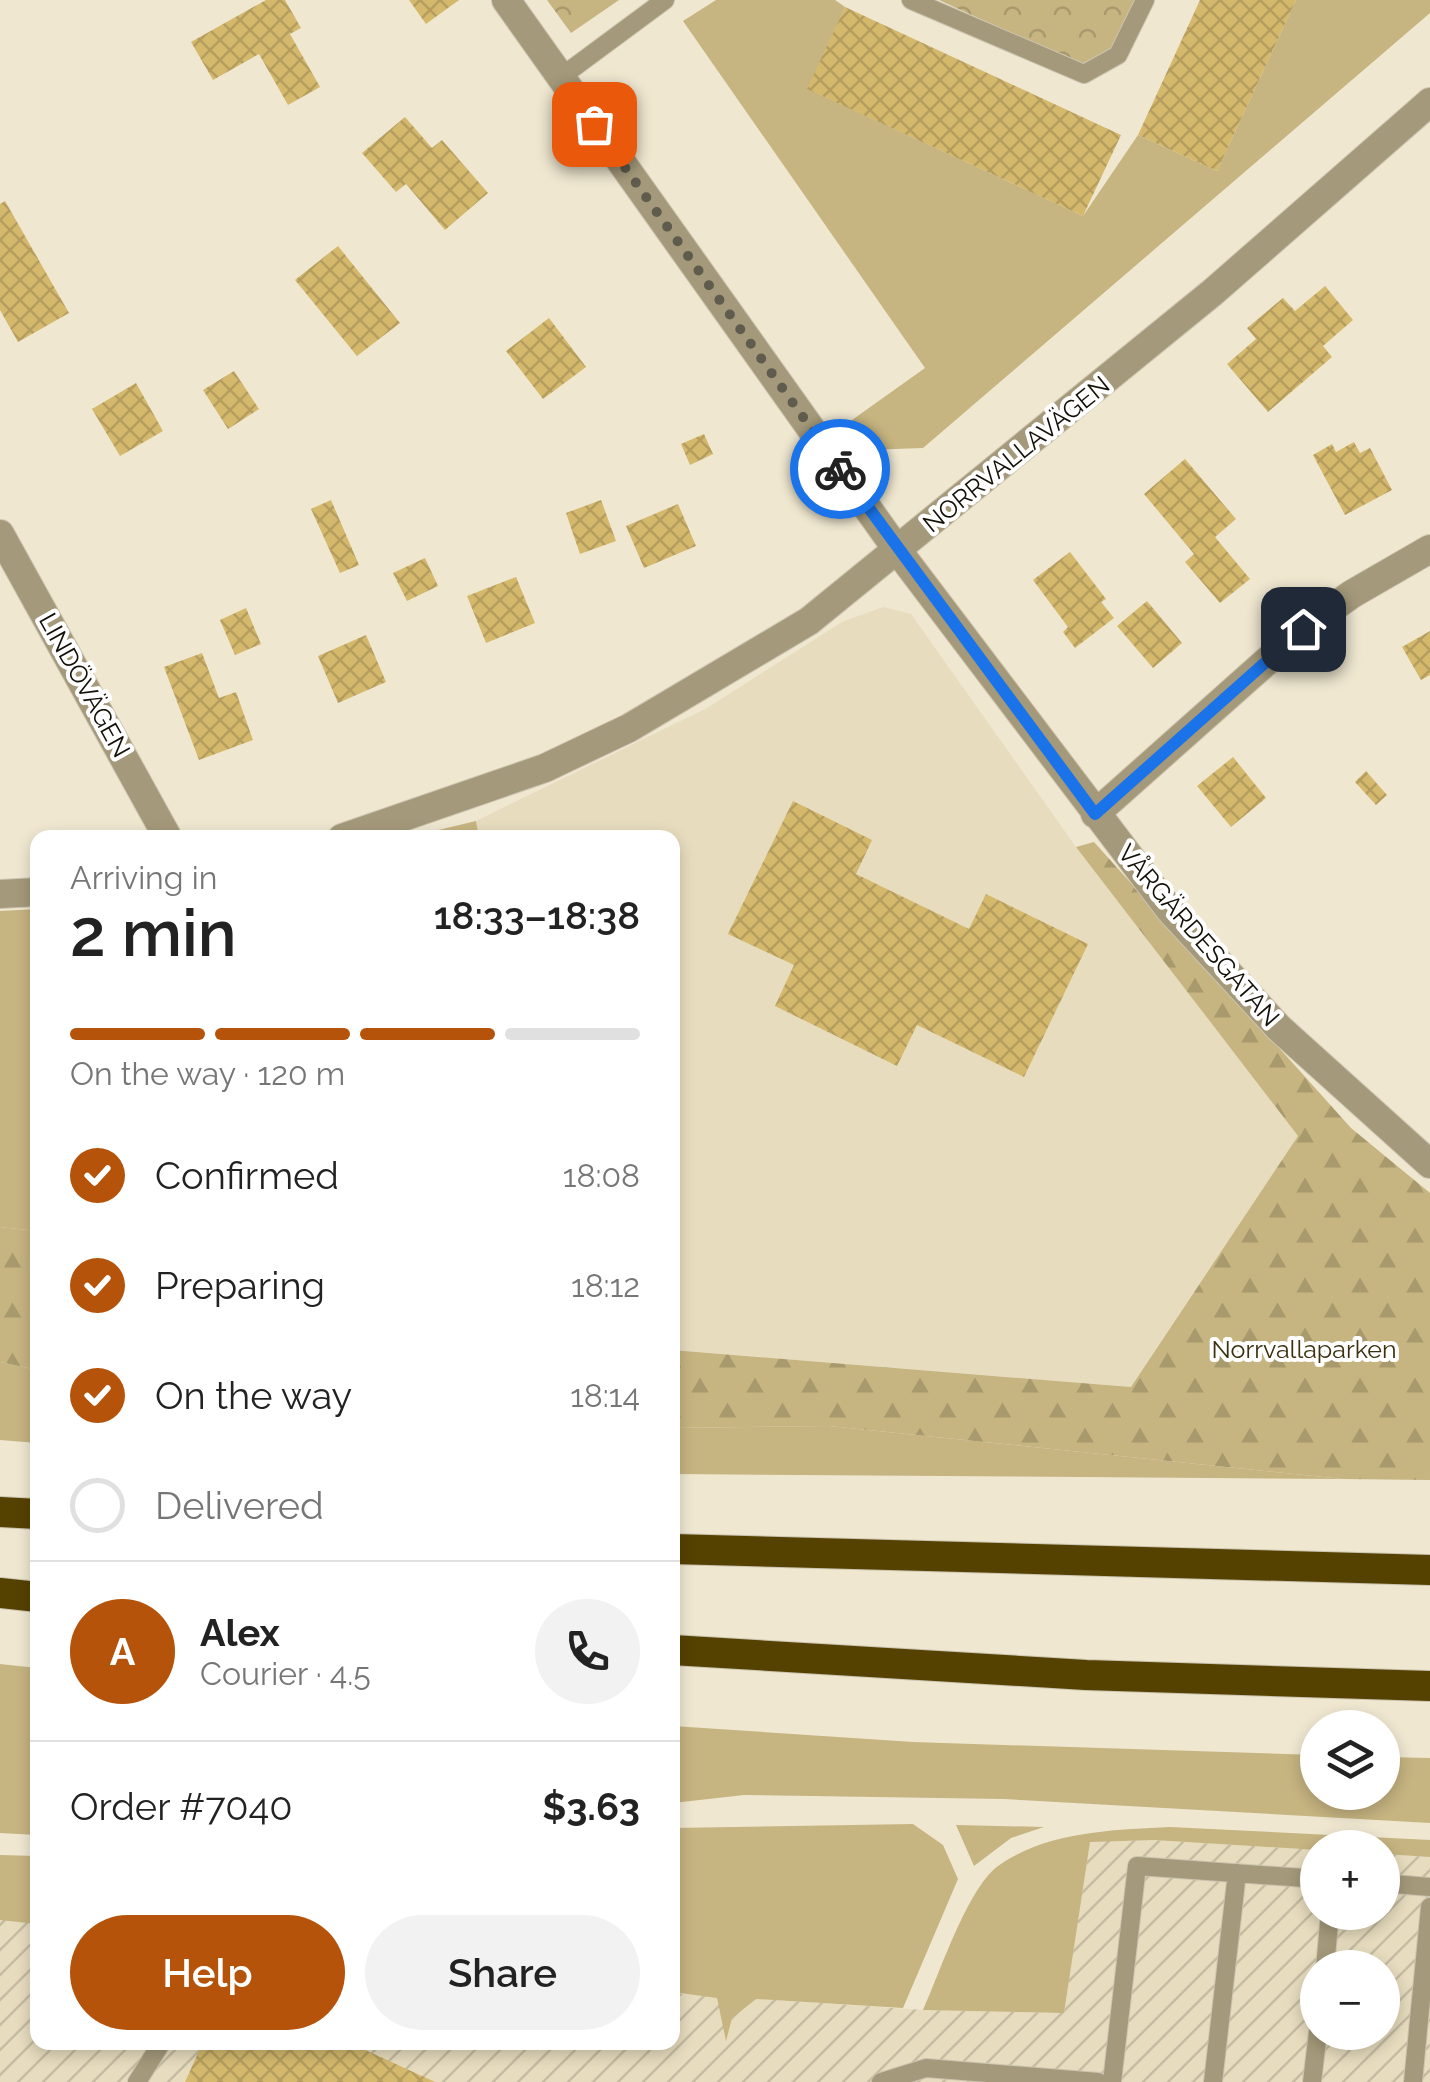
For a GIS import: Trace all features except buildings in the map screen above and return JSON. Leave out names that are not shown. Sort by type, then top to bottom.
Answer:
[{"type":"highway","points":[[0,1512],[30,1514]]},
{"type":"highway","points":[[680,1549],[1430,1570]]},
{"type":"highway","points":[[0,1593],[30,1596]]},
{"type":"highway","points":[[680,1651],[1086,1676],[1430,1686]]},
{"type":"street","name":"VÅRGÄRDESGATAN","points":[[506,0],[898,551],[1170,910],[1280,1028],[1430,1164]]},
{"type":"street","name":"NORRVALLAVÄGEN","points":[[365,830],[545,768],[629,728],[809,621],[1213,292],[1430,102]]},
{"type":"street","name":"LINDÖVÄGEN","points":[[0,534],[164,830]]},
{"type":"street","points":[[1095,814],[1303,629],[1352,594],[1430,549]]},
{"type":"street","points":[[0,894],[30,892]]},
{"type":"lane","points":[[561,77],[664,0]]},
{"type":"lane","points":[[911,0],[1084,74],[1118,56],[1145,0]]},
{"type":"lane","points":[[1112,2082],[1137,1866],[1300,1878]]},
{"type":"lane","points":[[1213,2082],[1237,1873]]},
{"type":"lane","points":[[1400,1885],[1430,1887]]},
{"type":"lane","points":[[1413,2082],[1430,1907]]},
{"type":"lane","points":[[137,2082],[157,2050]]},
{"type":"lane","points":[[1312,2082],[1316,2050]]},
{"type":"lane","points":[[881,2082],[926,2068],[1098,2082]]},
{"type":"shaded area","points":[[883,607],[911,614],[1076,847],[1298,1136],[1131,1387],[680,1351],[680,830],[478,830],[476,821],[707,708],[842,622]]},
{"type":"shaded area","points":[[1154,1840],[1300,1849],[1300,1930],[1400,1930],[1400,1855],[1430,1857],[1430,2082],[0,2082],[0,1919],[30,1922],[30,2050],[680,2050],[680,1993],[923,2010],[1064,2013],[1090,1841]]},
{"type":"green space","points":[[547,0],[619,0],[571,33]]},
{"type":"green space","points":[[716,0],[835,0],[845,7],[808,89],[1083,216],[1138,135],[1217,171],[1296,0],[1430,0],[1430,13],[923,448],[866,450],[845,425],[925,368],[683,21]]},
{"type":"green space","points":[[939,0],[1139,0],[1113,50],[1084,67]]},
{"type":"green space","points":[[476,821],[478,830],[438,830]]},
{"type":"green space","name":"Norrvallaparken","points":[[1094,842],[1351,1128],[1430,1193],[1430,1480],[1343,1479],[829,1426],[680,1428],[680,1351],[1131,1387],[1298,1136],[1076,847]]},
{"type":"green space","points":[[30,909],[30,1230],[0,1227],[0,911]]},
{"type":"green space","points":[[0,1227],[30,1230],[30,1368],[0,1362]]},
{"type":"green space","points":[[0,1362],[30,1368],[30,1442],[0,1440]]},
{"type":"green space","points":[[829,1426],[1343,1479],[680,1474],[680,1428]]},
{"type":"green space","points":[[0,1664],[30,1667],[30,1835],[0,1833]]},
{"type":"green space","points":[[680,1726],[913,1742],[1300,1754],[1300,1810],[1400,1810],[1400,1757],[1430,1758],[1430,1823],[1004,1799],[744,1795],[680,1802]]},
{"type":"green space","points":[[913,1824],[943,1845],[958,1879],[903,2008],[756,1999],[732,2018],[726,2041],[717,1998],[680,1993],[680,1828]]},
{"type":"green space","points":[[956,1825],[1044,1827],[1011,1838],[974,1866]]},
{"type":"green space","points":[[1170,1827],[1300,1834],[1300,1849],[1154,1840],[1090,1842],[1064,2013],[923,2010],[965,1912],[998,1866],[1017,1854],[1059,1839],[1103,1831]]},
{"type":"green space","points":[[1400,1838],[1430,1840],[1430,1857],[1400,1855]]},
{"type":"green space","points":[[0,1855],[30,1856],[30,1923],[0,1920]]},
{"type":"way so far","points":[[594,124],[840,469]]},
{"type":"route","points":[[840,469],[1095,814],[1303,629]]}]
